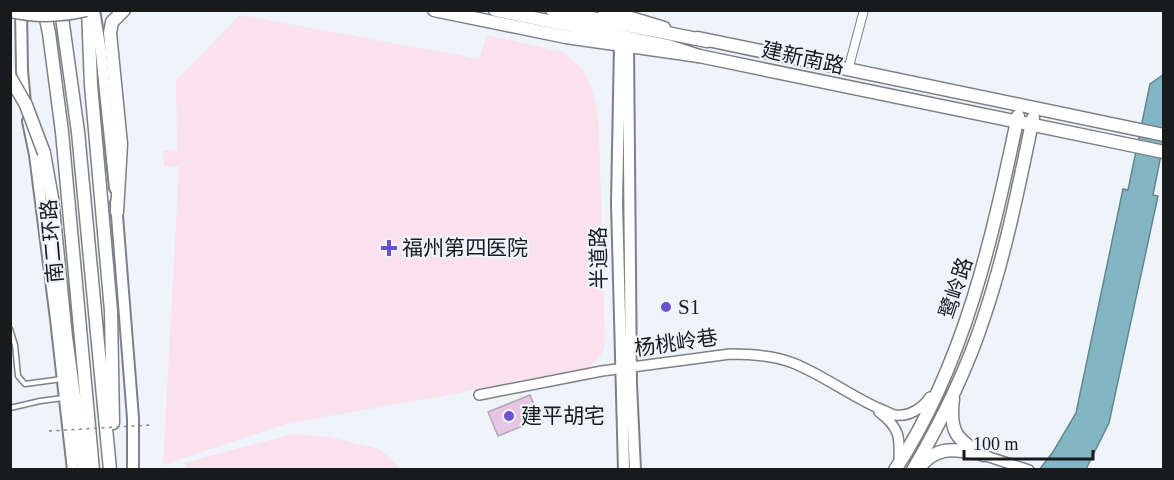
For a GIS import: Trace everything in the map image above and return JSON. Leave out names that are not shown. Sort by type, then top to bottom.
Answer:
[{"type":"main road","points":[[21,10],[22,71],[35,155],[73,470]]},
{"type":"main road","name":"南二环路","points":[[44,10],[62,132],[93,470]]},
{"type":"main road","name":"南二环路","points":[[61,10],[78,132],[112,470]]},
{"type":"main road","points":[[10,11],[62,16],[87,10],[95,133],[111,311],[112,470]]},
{"type":"main road","points":[[94,10],[101,52],[117,212],[133,418],[133,470]]},
{"type":"main road","points":[[117,212],[121,144],[110,33],[112,22],[124,10]]},
{"type":"main road","name":"建新南路","points":[[434,10],[566,37],[699,56],[1163,152]]},
{"type":"main road","points":[[495,10],[668,46],[699,56]]},
{"type":"main road","points":[[552,10],[707,41]]},
{"type":"main road","name":"建新南路","points":[[604,10],[622,13],[707,41],[1164,135]]},
{"type":"main road","name":"半道路","points":[[624,46],[618,203],[626,368],[635,470]]},
{"type":"main road","points":[[10,77],[26,105],[44,153],[52,198],[59,276],[84,470]]},
{"type":"main road","name":"鹭岭路","points":[[897,467],[936,396],[953,357],[980,282],[1020,106]]},
{"type":"main road","name":"鹭岭路","points":[[913,470],[953,393],[973,348],[993,289],[1013,212],[1035,109]]},
{"type":"main road","name":"半道路","points":[[624,470],[626,368]]},
{"type":"main road","points":[[953,393],[951,415],[955,433],[968,446],[983,455]]},
{"type":"main road","points":[[918,470],[925,460],[947,449],[983,455]]},
{"type":"street","points":[[848,70],[864,10]]},
{"type":"street","name":"杨桃岭巷","points":[[479,395],[626,368],[730,354],[763,356],[801,366],[868,403]]},
{"type":"street","points":[[868,403],[898,415],[917,410],[926,403],[953,357]]},
{"type":"street","points":[[868,403],[891,421],[897,431],[899,439],[897,467]]},
{"type":"street","points":[[983,455],[1029,470]]},
{"type":"lane","points":[[10,329],[15,345],[18,376],[25,384],[63,379]]},
{"type":"lane","points":[[10,408],[65,398]]},
{"type":"path","points":[[50,431],[150,425]]},
{"type":"shaded area","name":"福州第四医院","points":[[240,15],[480,59],[486,35],[564,52],[583,70],[589,81],[597,108],[599,129],[605,342],[603,351],[593,364],[581,371],[285,424],[163,465],[179,167],[164,166],[163,151],[177,150],[176,80]]},
{"type":"shaded area","points":[[292,434],[329,437],[379,449],[401,469],[189,470],[184,463]]},
{"type":"water","points":[[1163,75],[1163,145],[1153,195],[1158,196],[1109,423],[1086,469],[1039,470],[1053,452],[1076,413],[1123,189],[1128,190],[1150,84]]},
{"type":"building","name":"建平胡宅","points":[[530,395],[540,419],[498,436],[488,412]]},
{"type":"place","name":"福州第四医院","points":[[389,248]]},
{"type":"place","name":"S1","points":[[666,307]]},
{"type":"place","name":"建平胡宅","points":[[509,416]]}]
